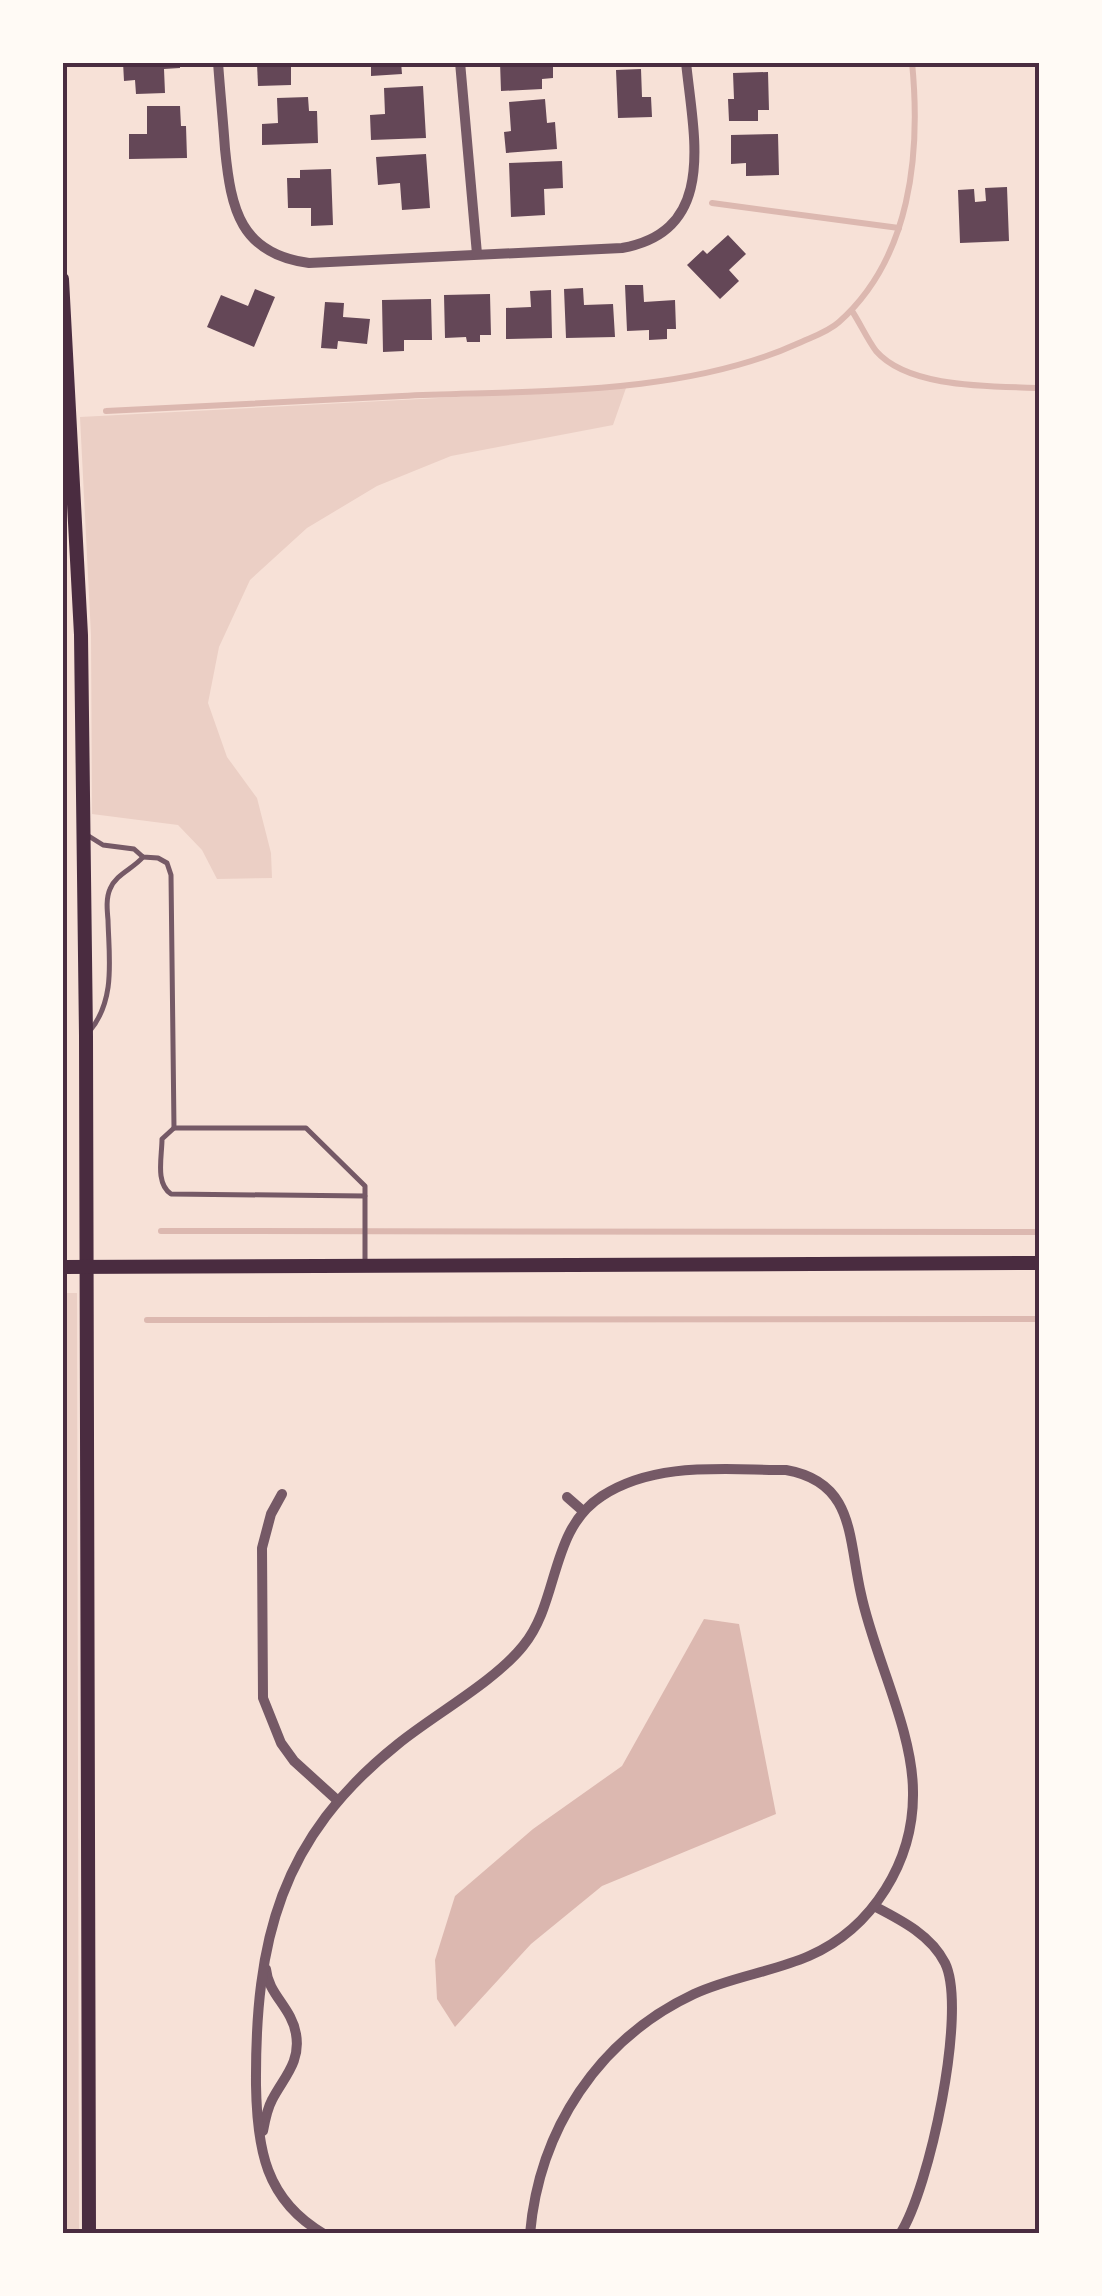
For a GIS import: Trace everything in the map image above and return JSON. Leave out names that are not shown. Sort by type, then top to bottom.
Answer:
[{"type":"main road","points":[[62,278],[81,634],[89,2234]]},
{"type":"main road","points":[[62,1267],[1040,1263]]},
{"type":"street","points":[[218,62],[230,196],[243,227],[266,250],[309,263],[622,248],[652,240],[672,225],[690,198],[692,124],[686,62]]},
{"type":"street","points":[[460,62],[477,254]]},
{"type":"street","points":[[324,2234],[304,2222],[279,2196],[270,2178],[257,2105],[256,2019],[265,1953],[289,1879],[337,1800],[399,1743],[520,1650],[541,1618],[564,1541],[583,1510],[627,1482],[679,1470],[803,1473],[831,1490],[845,1514],[867,1623],[912,1774],[913,1809],[906,1844],[893,1876],[874,1906],[852,1930],[807,1957],[693,1994],[652,2018],[615,2048],[584,2083],[550,2143],[536,2190],[530,2234]]},
{"type":"street","points":[[282,1494],[271,1514],[262,1548],[263,1698],[281,1743],[294,1761],[337,1800]]},
{"type":"street","points":[[567,1497],[583,1510]]},
{"type":"street","points":[[874,1906],[926,1938],[945,1964],[952,1989],[946,2076],[936,2124],[917,2197],[900,2234]]},
{"type":"street","points":[[262,2143],[268,2110],[293,2067],[297,2044],[291,2016],[267,1979],[265,1953]]},
{"type":"lane","points":[[83,832],[103,844],[158,858],[167,864],[171,874],[174,1128]]},
{"type":"lane","points":[[86,1036],[102,1018],[109,998],[108,895],[115,879],[143,857]]},
{"type":"lane","points":[[365,1196],[171,1194],[161,1181],[162,1140],[174,1128],[306,1128],[365,1186],[366,1266]]},
{"type":"shaded area","points":[[626,388],[613,425],[451,456],[377,486],[307,528],[250,580],[219,647],[208,703],[227,757],[257,798],[271,853],[272,878],[217,879],[202,850],[178,825],[92,814],[91,635],[80,417]]},
{"type":"shaded area","points":[[63,1293],[77,1293],[79,2234],[62,2233]]},
{"type":"shaded area","points":[[704,1619],[739,1624],[776,1814],[602,1886],[531,1944],[455,2027],[437,1999],[435,1960],[455,1896],[533,1829],[622,1766]]},
{"type":"building","points":[[123,62],[180,62],[180,68],[164,69],[165,93],[136,94],[135,80],[124,81]]},
{"type":"building","points":[[291,62],[291,85],[258,86],[257,64]]},
{"type":"building","points":[[371,62],[401,62],[402,74],[371,76]]},
{"type":"building","points":[[500,62],[553,62],[553,78],[542,79],[542,89],[501,91]]},
{"type":"building","points":[[641,69],[642,97],[651,97],[652,117],[618,118],[616,70]]},
{"type":"building","points":[[768,72],[769,110],[758,110],[758,121],[729,121],[728,99],[734,99],[733,73]]},
{"type":"building","points":[[423,86],[426,138],[371,140],[370,115],[385,114],[384,88]]},
{"type":"building","points":[[308,97],[309,111],[317,111],[318,143],[262,145],[262,124],[278,123],[277,98]]},
{"type":"building","points":[[545,99],[547,123],[555,122],[557,149],[506,153],[504,132],[511,131],[509,102]]},
{"type":"building","points":[[147,106],[180,106],[181,126],[186,126],[187,158],[129,159],[129,134],[147,134]]},
{"type":"building","points":[[778,134],[779,175],[746,176],[746,163],[731,164],[731,135]]},
{"type":"building","points":[[426,154],[430,208],[402,210],[400,183],[378,185],[376,157]]},
{"type":"building","points":[[562,161],[563,188],[544,189],[545,215],[511,217],[509,163]]},
{"type":"building","points":[[331,169],[333,225],[311,226],[311,208],[288,208],[287,178],[300,178],[300,170]]},
{"type":"building","points":[[1007,187],[1009,241],[960,243],[958,190],[974,189],[975,202],[986,201],[985,188]]},
{"type":"building","points":[[728,235],[746,254],[729,270],[739,281],[720,299],[687,265]]},
{"type":"building","points":[[625,285],[643,285],[644,302],[675,300],[676,329],[667,329],[667,339],[649,340],[649,330],[627,331]]},
{"type":"building","points":[[583,288],[584,305],[613,304],[615,337],[566,338],[564,289]]},
{"type":"building","points":[[255,289],[275,297],[254,347],[207,327],[221,295],[248,306]]},
{"type":"building","points":[[551,290],[552,338],[506,339],[506,308],[531,307],[530,291]]},
{"type":"building","points":[[490,294],[491,335],[480,335],[480,342],[467,342],[466,337],[445,338],[444,295]]},
{"type":"building","points":[[431,299],[432,340],[404,340],[404,351],[383,352],[382,300]]},
{"type":"building","points":[[325,302],[344,303],[343,317],[370,319],[367,344],[338,341],[337,349],[321,348]]},
{"type":"waterway","points":[[106,411],[604,388],[705,373],[753,361],[814,336],[839,322],[863,296],[896,236],[912,168],[912,62]]},
{"type":"waterway","points":[[712,203],[899,228]]},
{"type":"waterway","points":[[852,311],[876,351],[909,373],[953,383],[1040,388]]},
{"type":"waterway","points":[[161,1231],[1040,1232]]},
{"type":"waterway","points":[[147,1320],[1040,1319]]}]
